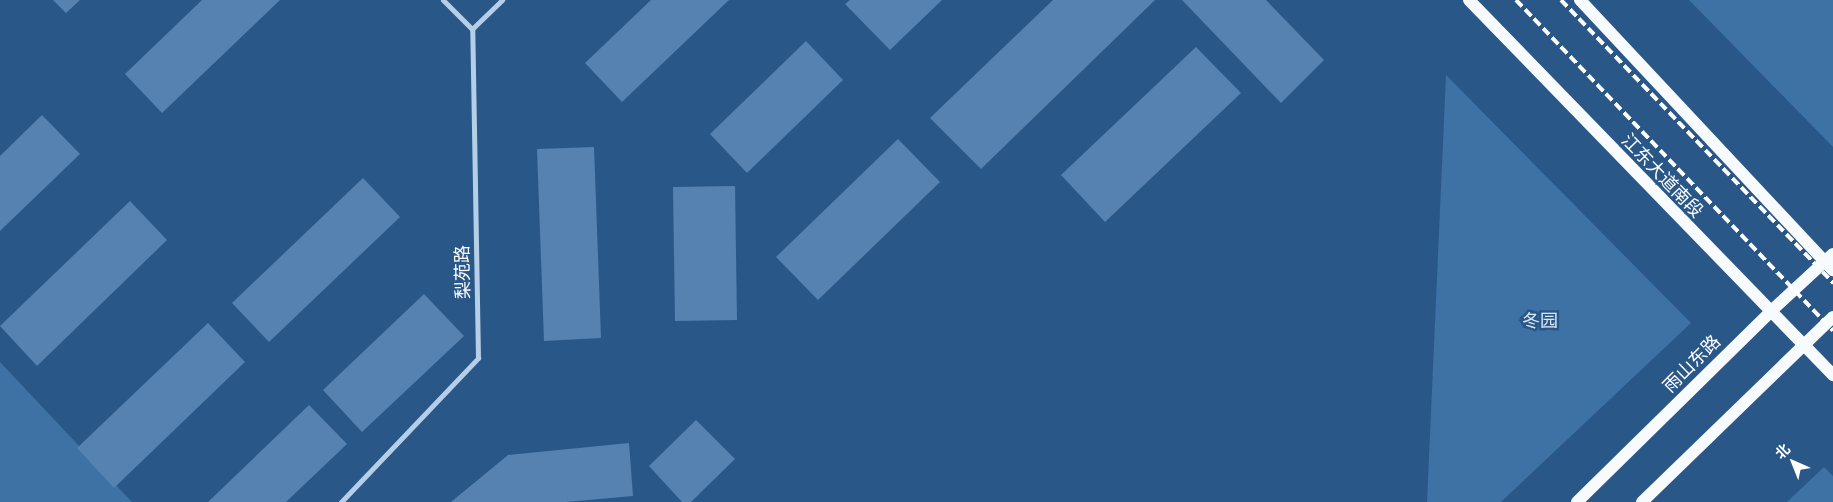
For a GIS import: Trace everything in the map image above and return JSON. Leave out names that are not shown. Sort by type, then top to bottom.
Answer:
[{"type":"main road","name":"江东大道南段","points":[[1469,0],[1769,312],[1833,375]]},
{"type":"main road","points":[[1580,0],[1830,262]]},
{"type":"main road","name":"雨山东路","points":[[1577,502],[1769,312],[1830,262]]},
{"type":"main road","points":[[1642,502],[1833,317]]},
{"type":"street","points":[[443,0],[472,29],[502,0]]},
{"type":"street","name":"梨苑路","points":[[340,502],[478,358],[472,29]]},
{"type":"green space","points":[[1689,0],[1833,0],[1833,147]]},
{"type":"green space","name":"冬园","points":[[1446,75],[1691,323],[1501,502],[1427,502]]},
{"type":"green space","points":[[0,362],[132,502],[0,502]]},
{"type":"green space","points":[[1824,467],[1833,476],[1833,502],[1787,502]]},
{"type":"building","points":[[53,0],[80,0],[66,13]]},
{"type":"building","points":[[202,0],[280,0],[162,113],[125,74]]},
{"type":"building","points":[[651,0],[729,0],[622,102],[585,63]]},
{"type":"building","points":[[850,0],[942,0],[890,50],[845,4]]},
{"type":"building","points":[[1053,0],[1155,0],[981,169],[930,118]]},
{"type":"building","points":[[1182,0],[1266,0],[1324,60],[1281,103]]},
{"type":"building","points":[[806,41],[843,80],[747,173],[710,134]]},
{"type":"building","points":[[1196,47],[1241,93],[1105,222],[1061,175]]},
{"type":"building","points":[[42,115],[80,154],[0,231],[0,156]]},
{"type":"building","points":[[898,139],[940,182],[818,300],[776,257]]},
{"type":"building","points":[[594,147],[601,338],[544,341],[537,149]]},
{"type":"building","points":[[363,178],[400,217],[269,342],[232,303]]},
{"type":"building","points":[[735,186],[737,320],[675,321],[673,187]]},
{"type":"building","points":[[130,201],[167,240],[37,366],[0,326]]},
{"type":"building","points":[[424,294],[464,336],[362,432],[323,390]]},
{"type":"building","points":[[208,323],[245,362],[114,488],[77,448]]},
{"type":"building","points":[[309,405],[347,444],[286,502],[208,502]]},
{"type":"building","points":[[696,420],[735,459],[691,502],[682,502],[649,466]]},
{"type":"building","points":[[629,443],[633,496],[566,502],[451,502],[508,455]]},
{"type":"railway","points":[[1516,0],[1833,331]]},
{"type":"railway","points":[[1561,0],[1833,283]]}]
